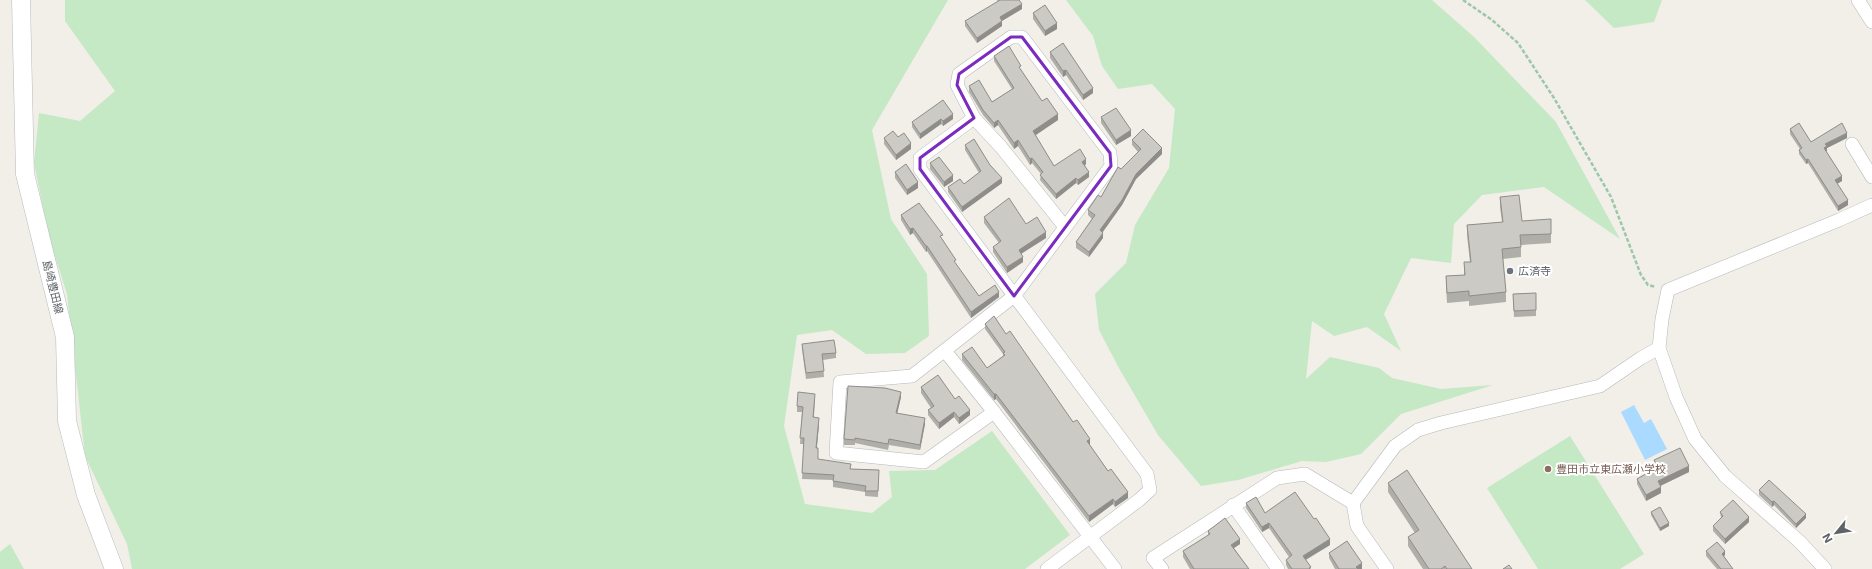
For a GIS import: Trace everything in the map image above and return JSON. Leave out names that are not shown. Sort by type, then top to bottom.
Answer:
[{"type":"main road","name":"島崎豊田線","points":[[21,0],[25,174],[65,337],[67,421],[86,495],[114,569]]},
{"type":"street","points":[[1858,0],[1872,22]]},
{"type":"street","points":[[994,412],[924,462],[836,453],[840,382],[912,376],[945,351],[1014,296],[1111,166],[1110,153],[1022,37],[1011,37],[960,74],[957,85],[974,118],[1001,147],[1065,227]]},
{"type":"street","points":[[974,118],[920,158],[920,170],[1147,474],[1150,490],[1139,500],[1046,569]]},
{"type":"street","points":[[1852,144],[1872,177]]},
{"type":"street","points":[[1824,569],[1800,542],[1725,476],[1695,439],[1676,396],[1659,348],[1662,320],[1668,290],[1872,205]]},
{"type":"street","points":[[1387,569],[1357,526],[1353,504],[1395,446],[1418,430],[1441,423],[1600,386],[1641,358],[1659,348]]},
{"type":"street","points":[[945,351],[1115,569]]},
{"type":"street","points":[[1162,569],[1153,558],[1277,478],[1305,474],[1353,504]]},
{"type":"street","points":[[1233,505],[1278,569]]},
{"type":"path","points":[[1463,0],[1492,20],[1518,43],[1554,98],[1611,197],[1644,280],[1648,285],[1668,290]]},
{"type":"highlighted area","points":[[1011,37],[1022,37],[1110,153],[1111,166],[1014,296],[920,169],[920,158],[974,118],[957,85],[959,74]]},
{"type":"green space","points":[[65,0],[948,0],[872,130],[891,219],[927,274],[929,336],[905,353],[866,354],[832,330],[797,335],[784,426],[805,504],[872,513],[892,497],[889,471],[935,470],[992,431],[1070,535],[1025,569],[132,569],[127,544],[85,456],[67,294],[49,237],[34,163],[39,113],[80,121],[115,91],[65,21]]},
{"type":"green space","points":[[1066,0],[1432,0],[1474,37],[1556,122],[1620,239],[1544,187],[1482,195],[1454,224],[1451,263],[1411,258],[1384,314],[1401,351],[1367,327],[1334,336],[1312,321],[1306,379],[1330,357],[1379,368],[1392,378],[1441,389],[1493,385],[1401,414],[1361,454],[1326,462],[1302,461],[1238,480],[1201,486],[1158,435],[1120,370],[1099,330],[1095,294],[1126,263],[1135,225],[1169,168],[1175,109],[1152,84],[1118,89],[1102,66],[1093,36]]},
{"type":"green space","points":[[1585,0],[1662,0],[1654,22],[1614,28]]},
{"type":"green space","points":[[1570,436],[1644,554],[1620,569],[1538,569],[1487,488]]},
{"type":"green space","points":[[10,544],[24,569],[0,569],[0,552]]},
{"type":"water","points":[[1634,405],[1644,423],[1651,419],[1667,449],[1645,460],[1621,412]]},
{"type":"building","points":[[1000,0],[1019,0],[1022,4],[1000,17],[1002,21],[977,38],[965,21]]},
{"type":"building","points":[[1045,5],[1057,23],[1045,31],[1033,13]]},
{"type":"building","points":[[1063,43],[1093,88],[1083,95],[1066,70],[1063,71],[1050,52]]},
{"type":"building","points":[[1009,46],[1021,66],[1019,67],[1042,101],[1047,98],[1058,114],[1033,131],[1054,166],[1080,149],[1086,159],[1082,162],[1089,172],[1078,180],[1076,178],[1056,194],[1040,175],[1043,172],[1032,158],[1030,159],[1018,140],[1014,143],[998,120],[994,123],[983,110],[969,86],[979,80],[992,102],[1014,88],[994,56]]},
{"type":"building","points":[[943,100],[953,114],[943,121],[941,119],[920,134],[912,122]]},
{"type":"building","points":[[1116,108],[1131,130],[1116,140],[1101,117]]},
{"type":"building","points":[[1799,123],[1811,142],[1842,123],[1847,133],[1825,144],[1827,146],[1824,148],[1842,176],[1835,180],[1848,200],[1838,206],[1808,159],[1806,160],[1799,150],[1802,148],[1790,129]]},
{"type":"building","points":[[1143,129],[1162,148],[1136,174],[1122,200],[1100,230],[1103,233],[1089,252],[1076,242],[1095,215],[1088,210],[1098,195],[1101,197],[1118,167],[1121,169],[1141,149],[1132,140]]},
{"type":"building","points":[[893,131],[898,137],[904,133],[911,143],[896,155],[884,138]]},
{"type":"building","points":[[974,139],[990,165],[1002,178],[962,207],[948,187],[960,179],[964,184],[981,171],[965,145]]},
{"type":"building","points":[[939,157],[953,175],[944,182],[930,163]]},
{"type":"building","points":[[906,164],[918,182],[907,190],[895,172]]},
{"type":"building","points":[[1519,195],[1522,221],[1551,219],[1551,234],[1520,235],[1521,247],[1502,249],[1506,292],[1469,296],[1469,291],[1447,293],[1446,276],[1465,275],[1464,262],[1471,262],[1467,225],[1503,222],[1500,197]]},
{"type":"building","points":[[1009,198],[1026,224],[1037,217],[1046,232],[1019,250],[1023,257],[1007,267],[993,247],[1001,241],[984,217]]},
{"type":"building","points":[[919,203],[943,235],[940,236],[956,260],[954,261],[979,296],[995,285],[999,292],[971,312],[927,246],[913,228],[910,229],[901,215]]},
{"type":"building","points":[[1536,293],[1536,310],[1514,311],[1513,294]]},
{"type":"building","points":[[994,316],[1006,334],[1010,331],[1073,422],[1077,420],[1090,439],[1087,441],[1108,471],[1111,469],[1128,492],[1115,502],[1113,499],[1089,516],[996,394],[994,394],[962,354],[972,347],[987,368],[1005,355],[1003,353],[1005,352],[985,324]]},
{"type":"building","points":[[834,340],[836,353],[822,354],[824,371],[806,373],[802,344]]},
{"type":"building","points":[[938,375],[955,399],[959,396],[970,410],[959,418],[954,412],[939,423],[928,410],[934,406],[921,387]]},
{"type":"building","points":[[848,386],[885,388],[901,392],[896,413],[925,418],[920,445],[889,439],[888,444],[855,438],[855,440],[844,439]]},
{"type":"building","points":[[798,392],[815,394],[813,417],[819,418],[816,448],[818,448],[818,459],[851,464],[850,469],[879,470],[878,491],[865,491],[866,486],[833,481],[834,475],[802,473],[804,438],[800,438],[803,407],[797,406]]},
{"type":"building","points":[[1680,448],[1689,466],[1658,481],[1661,487],[1646,495],[1637,479],[1658,467],[1654,460]]},
{"type":"building","points":[[1407,470],[1472,569],[1447,569],[1445,566],[1441,569],[1429,569],[1408,537],[1419,530],[1388,483]]},
{"type":"building","points":[[1769,480],[1806,514],[1796,524],[1774,501],[1772,502],[1759,490]]},
{"type":"building","points":[[1295,492],[1314,519],[1316,518],[1330,539],[1303,556],[1311,567],[1309,568],[1310,569],[1292,569],[1286,560],[1292,555],[1269,523],[1262,527],[1246,503],[1256,497],[1265,513]]},
{"type":"building","points":[[1733,500],[1749,517],[1725,539],[1713,526],[1723,516],[1720,512]]},
{"type":"building","points":[[1660,507],[1669,523],[1660,528],[1651,512]]},
{"type":"building","points":[[1225,518],[1240,539],[1231,545],[1249,569],[1194,569],[1183,551],[1210,534],[1208,531]]},
{"type":"building","points":[[1347,541],[1362,563],[1356,567],[1358,569],[1339,569],[1329,553]]},
{"type":"building","points":[[1717,542],[1725,551],[1722,554],[1733,569],[1721,569],[1706,551]]},
{"type":"building","points":[[1509,565],[1512,569],[1503,569]]},
{"type":"place","name":"広済寺","points":[[1510,271]]},
{"type":"place","name":"豊田市立東広瀬小学校","points":[[1548,469]]}]
